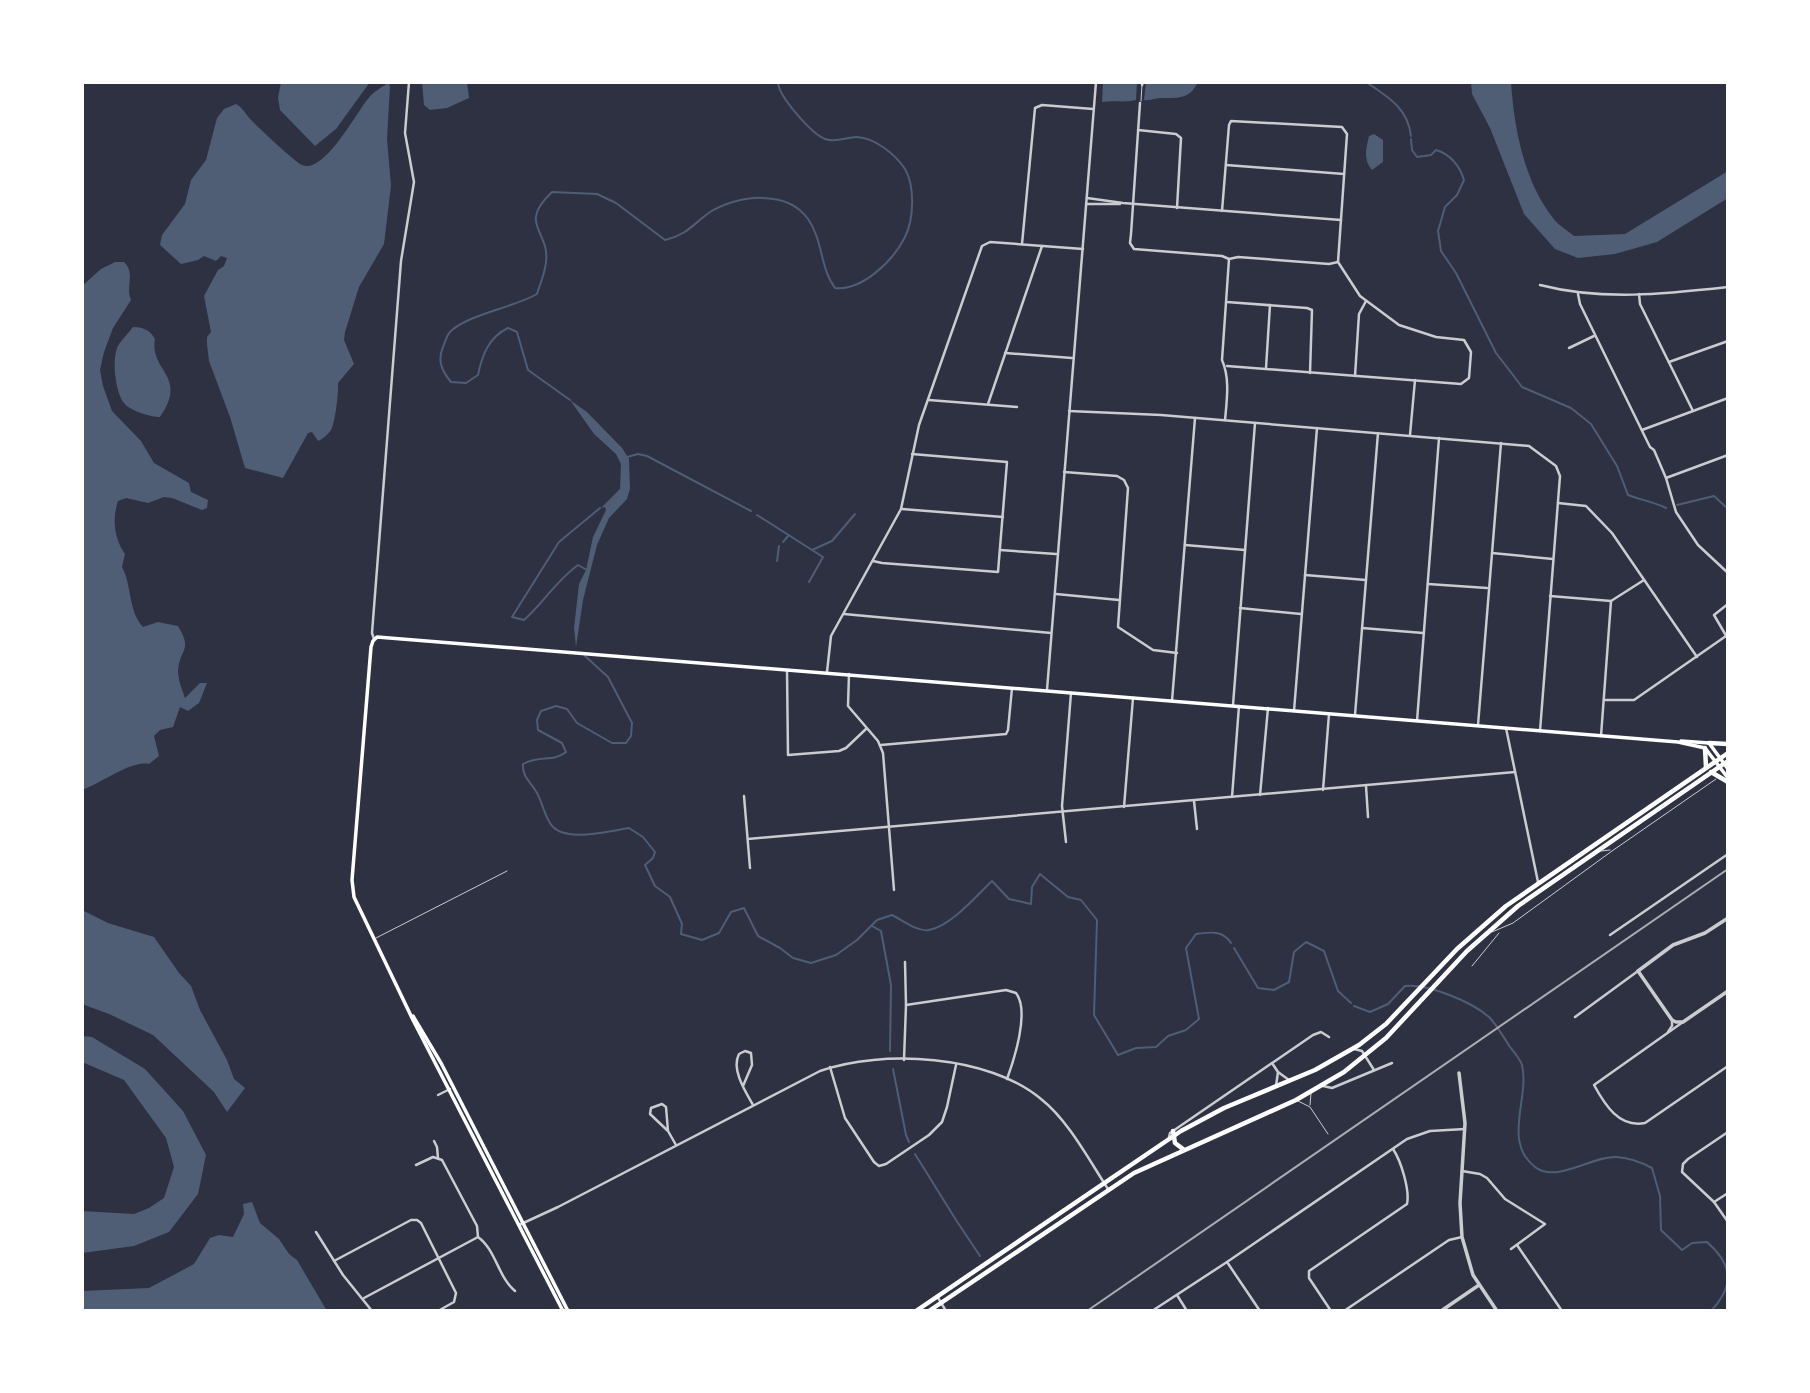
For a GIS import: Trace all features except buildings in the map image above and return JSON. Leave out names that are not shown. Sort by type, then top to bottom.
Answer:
[{"type":"highway","points":[[1709,743],[1728,744]]},
{"type":"highway","points":[[1705,748],[1708,770],[1719,778],[1728,780]]},
{"type":"highway","points":[[929,1311],[1108,1189],[1147,1166],[1311,1093],[1367,1056],[1487,933],[1542,888],[1693,784],[1728,753]]},
{"type":"highway","points":[[916,1311],[1171,1135],[1224,1108],[1315,1070],[1352,1049],[1386,1024],[1482,926],[1538,882],[1708,770],[1725,765]]},
{"type":"highway","points":[[1171,1135],[1183,1150]]},
{"type":"main road","points":[[563,1310],[356,901],[352,880],[371,647],[374,639],[382,636],[1709,743],[1719,759]]},
{"type":"main road","points":[[1678,742],[1705,748],[1725,765],[1728,780]]},
{"type":"main road","points":[[521,1224],[563,1310]]},
{"type":"street","points":[[374,639],[372,633],[401,261],[414,182],[405,133],[409,82]]},
{"type":"street","points":[[1047,690],[1096,82]]},
{"type":"street","points":[[1140,103],[1130,243],[1134,248],[1222,256],[1229,259],[1238,257],[1329,264],[1338,262]]},
{"type":"street","points":[[1022,244],[1033,111],[1037,106],[1094,109]]},
{"type":"street","points":[[1222,211],[1229,123],[1236,120],[1342,127],[1347,134],[1338,262],[1358,293],[1404,328],[1436,337],[1464,340],[1471,352],[1469,378],[1464,384],[1227,366]]},
{"type":"street","points":[[1138,130],[1177,134],[1181,138],[1177,208]]},
{"type":"street","points":[[1226,165],[1344,174]]},
{"type":"street","points":[[1087,198],[1177,208],[1340,220]]},
{"type":"street","points":[[1086,204],[1123,203]]},
{"type":"street","points":[[827,672],[831,636],[901,509],[919,425],[982,246],[990,242],[1083,249]]},
{"type":"street","points":[[988,404],[1042,246]]},
{"type":"street","points":[[1226,420],[1227,366],[1222,360],[1229,259]]},
{"type":"street","points":[[1540,285],[1578,294],[1689,292],[1728,287]]},
{"type":"street","points":[[1578,294],[1580,304],[1666,478],[1676,512],[1698,545],[1728,573]]},
{"type":"street","points":[[1639,294],[1640,304],[1693,411]]},
{"type":"street","points":[[1355,376],[1359,314],[1366,301]]},
{"type":"street","points":[[1227,302],[1312,310],[1310,373]]},
{"type":"street","points":[[1266,369],[1270,305]]},
{"type":"street","points":[[1569,348],[1595,335]]},
{"type":"street","points":[[1669,362],[1728,341]]},
{"type":"street","points":[[1006,353],[1073,358]]},
{"type":"street","points":[[1410,435],[1415,380]]},
{"type":"street","points":[[1642,430],[1728,398]]},
{"type":"street","points":[[929,400],[1017,407]]},
{"type":"street","points":[[1069,411],[1226,420],[1529,446],[1556,467],[1560,476],[1539,730]]},
{"type":"street","points":[[1172,701],[1195,418]]},
{"type":"street","points":[[1233,705],[1255,423]]},
{"type":"street","points":[[1294,711],[1317,428]]},
{"type":"street","points":[[1355,715],[1378,433]]},
{"type":"street","points":[[1417,721],[1439,438]]},
{"type":"street","points":[[1478,725],[1501,443]]},
{"type":"street","points":[[873,561],[998,572],[1007,462],[912,454]]},
{"type":"street","points":[[1666,478],[1728,455]]},
{"type":"street","points":[[1064,472],[1117,476],[1126,484],[1117,623],[1121,630],[1153,650],[1177,653]]},
{"type":"street","points":[[1558,503],[1586,506],[1612,533],[1697,657]]},
{"type":"street","points":[[901,509],[1003,517]]},
{"type":"street","points":[[1185,545],[1245,550]]},
{"type":"street","points":[[1000,550],[1058,554]]},
{"type":"street","points":[[1492,553],[1553,559]]},
{"type":"street","points":[[1304,575],[1366,580]]},
{"type":"street","points":[[1550,596],[1611,601],[1644,580]]},
{"type":"street","points":[[1428,584],[1489,589]]},
{"type":"street","points":[[1055,594],[1119,600]]},
{"type":"street","points":[[1601,736],[1611,601]]},
{"type":"street","points":[[1604,700],[1634,700],[1727,638],[1714,615],[1728,604]]},
{"type":"street","points":[[1240,608],[1301,614]]},
{"type":"street","points":[[844,614],[1051,633]]},
{"type":"street","points":[[1362,628],[1423,633]]},
{"type":"street","points":[[788,670],[788,755],[839,751],[866,729]]},
{"type":"street","points":[[849,674],[848,706],[881,745],[894,890]]},
{"type":"street","points":[[881,745],[1006,734],[1012,688]]},
{"type":"street","points":[[1066,842],[1062,812],[1071,693]]},
{"type":"street","points":[[1124,807],[1133,697]]},
{"type":"street","points":[[1231,797],[1238,706]]},
{"type":"street","points":[[1260,795],[1268,708]]},
{"type":"street","points":[[1323,790],[1329,714]]},
{"type":"street","points":[[1506,728],[1538,882],[1542,888]]},
{"type":"street","points":[[748,839],[1514,772]]},
{"type":"street","points":[[1366,786],[1368,817]]},
{"type":"street","points":[[744,796],[750,868]]},
{"type":"street","points":[[1194,800],[1196,829]]},
{"type":"street","points":[[1610,935],[1728,854]]},
{"type":"street","points":[[1575,1017],[1673,945],[1705,933],[1728,918]]},
{"type":"street","points":[[904,1060],[905,962]]},
{"type":"street","points":[[1438,969],[1446,973]]},
{"type":"street","points":[[1638,971],[1672,1020],[1676,1023],[1683,1022]]},
{"type":"street","points":[[906,1005],[1006,990],[1016,993],[1022,1007],[1016,1050],[1007,1079]]},
{"type":"street","points":[[1728,991],[1594,1085],[1616,1117],[1638,1124],[1650,1120],[1728,1066]]},
{"type":"street","points":[[1668,1032],[1672,1020]]},
{"type":"street","points":[[1171,1135],[1197,1114],[1318,1032],[1329,1037]]},
{"type":"street","points":[[1352,1049],[1361,1050],[1374,1070]]},
{"type":"street","points":[[743,1086],[753,1060],[751,1053],[745,1051],[739,1054],[736,1061],[743,1086],[753,1105]]},
{"type":"street","points":[[521,1224],[830,1067],[866,1060],[956,1064],[1007,1079],[1032,1092],[1052,1108],[1108,1189]]},
{"type":"street","points":[[1272,1063],[1278,1072],[1291,1080]]},
{"type":"street","points":[[1323,1086],[1332,1088],[1392,1063]]},
{"type":"street","points":[[830,1067],[845,1118],[879,1166],[886,1164],[938,1128],[947,1107],[956,1064]]},
{"type":"street","points":[[1276,1086],[1278,1072]]},
{"type":"street","points":[[1458,1073],[1465,1129],[1460,1211],[1462,1237],[1470,1269],[1497,1311]]},
{"type":"street","points":[[438,1095],[451,1088]]},
{"type":"street","points":[[668,1131],[666,1107],[656,1104],[651,1108],[650,1114],[668,1131],[676,1145]]},
{"type":"street","points":[[1152,1311],[1407,1139],[1423,1133],[1465,1129]]},
{"type":"street","points":[[1728,1132],[1688,1159],[1682,1172],[1714,1202],[1728,1222]]},
{"type":"street","points":[[433,1141],[437,1147],[438,1158]]},
{"type":"street","points":[[1331,1311],[1306,1273],[1407,1204],[1409,1199],[1398,1157],[1392,1149]]},
{"type":"street","points":[[416,1165],[431,1158],[438,1158],[444,1163],[477,1226],[478,1237],[485,1242],[508,1285],[515,1291]]},
{"type":"street","points":[[1462,1171],[1487,1178],[1505,1199],[1545,1224],[1511,1249]]},
{"type":"street","points":[[1714,1202],[1728,1193]]},
{"type":"street","points":[[334,1261],[414,1219],[421,1223],[457,1296],[452,1304],[439,1311]]},
{"type":"street","points":[[316,1231],[343,1275],[372,1311]]},
{"type":"street","points":[[364,1298],[478,1237]]},
{"type":"street","points":[[1344,1311],[1449,1240],[1462,1237]]},
{"type":"street","points":[[1517,1245],[1562,1311]]},
{"type":"street","points":[[1227,1262],[1260,1311]]},
{"type":"street","points":[[1441,1311],[1479,1285]]},
{"type":"street","points":[[1177,1295],[1187,1311]]},
{"type":"street","points":[[937,1296],[946,1311]]},
{"type":"lane","points":[[1140,103],[1142,84]]},
{"type":"lane","points":[[1487,933],[1513,923],[1719,778]]},
{"type":"lane","points":[[1690,796],[1693,784]]},
{"type":"lane","points":[[1597,850],[1612,851]]},
{"type":"lane","points":[[374,939],[507,871]]},
{"type":"lane","points":[[1472,966],[1498,937],[1499,930]]},
{"type":"lane","points":[[1310,1107],[1311,1093]]},
{"type":"lane","points":[[1296,1100],[1310,1107],[1328,1134]]},
{"type":"water","points":[[281,82],[370,82],[336,129],[315,146],[280,110],[278,98]]},
{"type":"water","points":[[422,82],[467,82],[469,98],[447,108],[430,110],[424,105]]},
{"type":"water","points":[[1103,82],[1137,82],[1136,100],[1102,102]]},
{"type":"water","points":[[1146,82],[1198,82],[1188,95],[1144,100]]},
{"type":"water","points":[[1471,82],[1511,82],[1518,135],[1528,171],[1553,218],[1574,236],[1625,234],[1728,171],[1728,198],[1657,242],[1615,254],[1578,258],[1555,249],[1524,214],[1490,128],[1472,94]]},
{"type":"water","points":[[388,83],[387,139],[391,186],[384,244],[359,287],[345,332],[344,340],[354,364],[338,383],[332,427],[328,434],[318,441],[312,432],[308,433],[283,478],[245,468],[209,361],[207,344],[207,337],[211,332],[204,296],[227,258],[221,256],[216,261],[204,256],[181,264],[160,245],[162,235],[185,204],[191,180],[206,160],[217,118],[224,109],[236,104],[292,158],[302,165],[310,166],[329,153],[369,97]]},
{"type":"water","points":[[1374,134],[1383,140],[1383,162],[1372,170],[1366,154],[1369,136]]},
{"type":"water","points":[[115,262],[124,262],[128,267],[131,300],[113,328],[100,370],[112,411],[141,441],[154,463],[189,483],[191,492],[208,500],[207,508],[202,510],[164,497],[148,503],[126,498],[118,501],[115,521],[118,542],[125,554],[122,567],[132,606],[143,627],[158,622],[178,626],[185,640],[178,670],[185,698],[200,683],[207,683],[199,703],[188,711],[180,707],[173,727],[160,730],[154,736],[159,756],[149,764],[125,769],[82,790],[82,286],[101,269]]},
{"type":"water","points":[[133,327],[146,330],[155,339],[157,359],[170,383],[168,403],[160,417],[131,409],[124,403],[118,391],[115,357],[121,342]]},
{"type":"water","points":[[570,400],[587,412],[622,448],[629,459],[630,489],[627,499],[609,518],[597,545],[583,600],[576,647],[574,628],[579,584],[586,570],[593,537],[606,510],[605,507],[601,508],[620,489],[621,464],[616,454],[594,434]]},
{"type":"water","points":[[82,910],[108,923],[154,937],[191,986],[234,1079],[245,1088],[227,1112],[214,1092],[153,1035],[82,1004]]},
{"type":"water","points":[[82,1036],[92,1037],[145,1069],[183,1111],[206,1155],[198,1194],[169,1232],[134,1246],[82,1253],[82,1211],[134,1214],[149,1208],[164,1198],[174,1167],[166,1138],[124,1080],[82,1062]]},
{"type":"water","points":[[252,1202],[260,1223],[279,1239],[289,1254],[297,1260],[327,1311],[82,1311],[82,1291],[149,1288],[194,1264],[210,1238],[219,1235],[233,1237],[244,1214],[243,1204]]},
{"type":"waterway","points":[[570,400],[528,370],[517,332],[508,328],[491,342],[484,354],[478,375],[466,383],[451,382],[441,361],[441,352],[447,337],[457,326],[537,294],[546,262],[544,242],[537,227],[537,212],[552,192],[597,194],[616,203],[665,240],[689,229],[710,212],[734,202],[761,198],[788,203],[799,209],[813,227],[835,288],[845,288],[866,280],[876,273],[900,246],[908,230],[912,212],[912,193],[905,169],[896,158],[871,140],[857,137],[829,140],[819,136],[789,105],[778,82]]},
{"type":"waterway","points":[[1366,82],[1396,104],[1406,118],[1411,136]]},
{"type":"waterway","points":[[1411,139],[1412,150],[1417,157],[1431,155],[1436,150],[1446,154],[1457,165],[1464,180],[1457,195],[1445,207],[1438,231],[1441,251],[1456,273],[1496,353],[1522,387],[1571,408],[1591,424],[1617,466],[1628,495],[1666,508]]},
{"type":"waterway","points":[[627,457],[638,454],[647,456],[751,511]]},
{"type":"waterway","points":[[1677,505],[1714,496],[1728,509]]},
{"type":"waterway","points":[[587,570],[578,565],[524,620],[512,617],[559,542],[600,508]]},
{"type":"waterway","points":[[812,550],[832,541],[855,514]]},
{"type":"waterway","points":[[757,515],[823,557],[809,582]]},
{"type":"waterway","points":[[783,542],[789,535]]},
{"type":"waterway","points":[[777,561],[779,546]]},
{"type":"waterway","points":[[585,656],[608,677],[632,723],[631,736],[626,743],[612,743],[577,723],[567,709],[556,706],[541,711],[537,720],[538,730],[562,743],[566,752],[556,757],[529,761],[523,764],[524,772],[550,823],[556,829],[575,835],[629,828],[643,837],[655,852],[645,865],[655,886],[670,897],[682,924],[681,934],[702,940],[719,933],[731,912],[744,908],[758,936],[793,958],[811,963],[836,955],[857,940],[877,920],[892,915],[920,929],[929,930],[946,923],[992,881],[1009,899],[1031,904],[1032,887],[1040,874],[1068,897],[1081,900],[1097,920],[1094,1015],[1118,1055],[1136,1048],[1156,1047],[1168,1036],[1186,1030],[1199,1019],[1186,948],[1196,934],[1201,933],[1220,934],[1231,943]]},
{"type":"waterway","points":[[872,926],[881,931],[891,985],[890,1051]]},
{"type":"waterway","points":[[1234,948],[1258,988],[1274,990],[1289,982],[1294,952],[1306,942],[1324,951],[1338,991],[1351,1003]]},
{"type":"waterway","points":[[1354,1006],[1370,1012],[1388,1004],[1405,986],[1414,986],[1449,995],[1472,1005],[1489,1017],[1522,1065],[1524,1078],[1518,1132],[1525,1157],[1535,1167],[1553,1172],[1617,1157],[1652,1168],[1660,1196],[1661,1230],[1682,1250],[1692,1243],[1707,1242],[1726,1267],[1727,1284],[1719,1302],[1711,1311]]},
{"type":"waterway","points":[[893,1069],[909,1142]]},
{"type":"waterway","points":[[915,1154],[980,1256]]},
{"type":"railway","points":[[1087,1311],[1728,869]]}]
